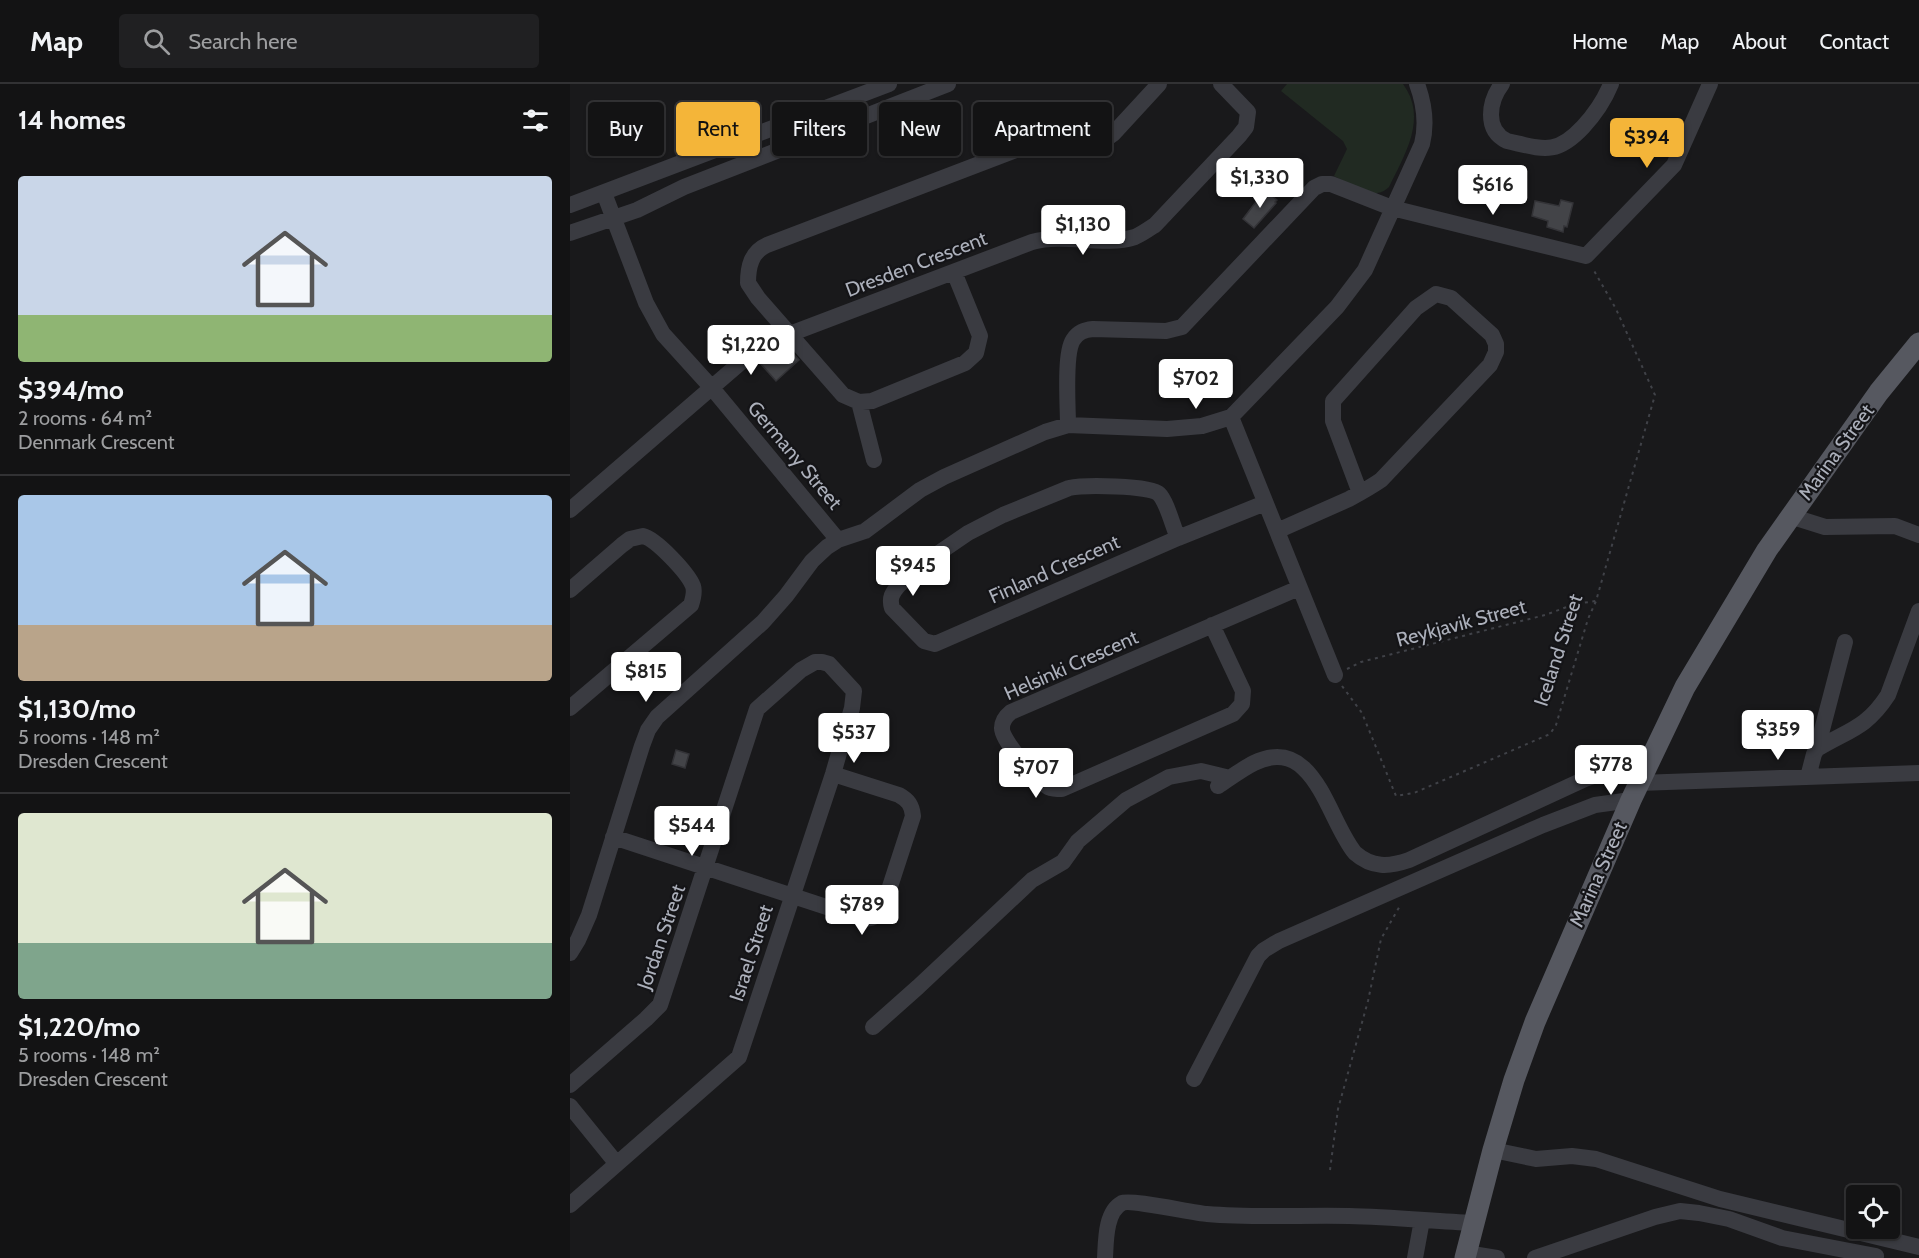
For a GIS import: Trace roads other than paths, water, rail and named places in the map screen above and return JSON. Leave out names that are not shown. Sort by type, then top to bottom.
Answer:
[{"type":"main road","name":"Marina Street","points":[[1465,1255],[1514,1080],[1535,1022],[1639,783],[1685,687],[1767,549],[1879,392],[1919,343]]},
{"type":"street","points":[[570,205],[889,84]]},
{"type":"street","points":[[570,232],[637,210],[684,187],[948,84]]},
{"type":"street","points":[[954,272],[980,336],[976,353],[965,363],[872,402],[859,402],[843,394],[748,283],[751,260],[762,248],[1016,150],[1031,147],[1088,147],[1099,144],[1113,134],[1159,84]]},
{"type":"street","name":"Dresden Crescent","points":[[570,510],[759,348],[790,334],[1043,239],[1128,239],[1138,236],[1155,225],[1246,127],[1248,112],[1221,84]]},
{"type":"street","points":[[570,953],[589,915],[645,738],[657,717],[763,622],[812,561],[827,547],[834,535],[865,531],[920,490],[944,477],[1045,432],[1068,425],[1167,429],[1202,426],[1231,417],[1337,307],[1365,270],[1418,154],[1425,133],[1423,108],[1416,84]]},
{"type":"street","points":[[1502,84],[1494,95],[1490,116],[1496,131],[1502,139],[1507,141],[1547,148],[1564,145],[1571,140],[1600,108],[1611,84]]},
{"type":"street","points":[[1068,425],[1068,351],[1077,334],[1093,329],[1166,332],[1182,327],[1308,194],[1322,184],[1340,186],[1392,208],[1586,256],[1674,165],[1710,84]]},
{"type":"street","name":"Germany Street","points":[[604,193],[646,303],[663,334],[712,388],[834,535]]},
{"type":"street","points":[[1277,531],[1360,493],[1381,480],[1494,358],[1496,344],[1492,335],[1451,298],[1436,294],[1416,308],[1333,401],[1333,421],[1360,493]]},
{"type":"street","points":[[859,402],[874,460]]},
{"type":"street","points":[[1231,417],[1335,675]]},
{"type":"street","name":"Finland Crescent","points":[[1178,538],[1161,498],[1155,492],[1134,488],[1081,486],[1070,488],[1003,515],[949,545],[892,592],[892,608],[924,641],[935,644],[1178,538],[1265,503]]},
{"type":"street","points":[[1790,516],[1825,527],[1895,526],[1919,535]]},
{"type":"street","points":[[570,590],[630,539],[643,536],[657,543],[694,587],[691,605],[570,708]]},
{"type":"street","name":"Helsinki Crescent","points":[[1212,625],[1243,691],[1242,704],[1233,714],[1062,789],[1055,789],[1043,783],[1003,737],[1003,721],[1011,712],[1212,625],[1299,588]]},
{"type":"street","points":[[1817,749],[1859,728],[1881,706],[1888,695],[1919,611]]},
{"type":"street","points":[[1808,777],[1845,642]]},
{"type":"street","name":"Israel Street","points":[[570,1205],[739,1057],[833,774],[855,694],[852,687],[834,668],[822,662]]},
{"type":"street","name":"Jordan Street","points":[[570,1085],[660,1005],[757,709],[808,665],[822,662]]},
{"type":"street","points":[[873,1027],[944,964],[1032,880],[1063,862],[1078,841],[1126,800],[1169,777],[1201,771],[1224,782],[1254,763],[1273,757],[1294,760],[1308,772],[1355,854],[1367,862],[1386,866],[1409,860],[1585,779],[1611,770],[1639,783]]},
{"type":"street","points":[[1194,1078],[1252,966],[1264,950],[1279,941],[1543,825],[1595,805],[1639,783],[1919,773]]},
{"type":"street","points":[[613,837],[869,919],[878,914],[885,902],[913,816],[910,804],[899,795],[833,774]]},
{"type":"street","points":[[570,1106],[617,1164]]},
{"type":"street","points":[[1493,1150],[1536,1159],[1572,1156],[1596,1159],[1720,1199],[1919,1247]]},
{"type":"street","points":[[1105,1258],[1108,1226],[1112,1214],[1120,1204],[1130,1201],[1207,1214],[1351,1216],[1473,1223]]},
{"type":"street","points":[[1535,1258],[1655,1217],[1680,1211],[1729,1219],[1782,1238],[1876,1256]]},
{"type":"street","points":[[1415,1258],[1422,1220]]},
{"type":"street","points":[[1465,1255],[1497,1258]]}]
